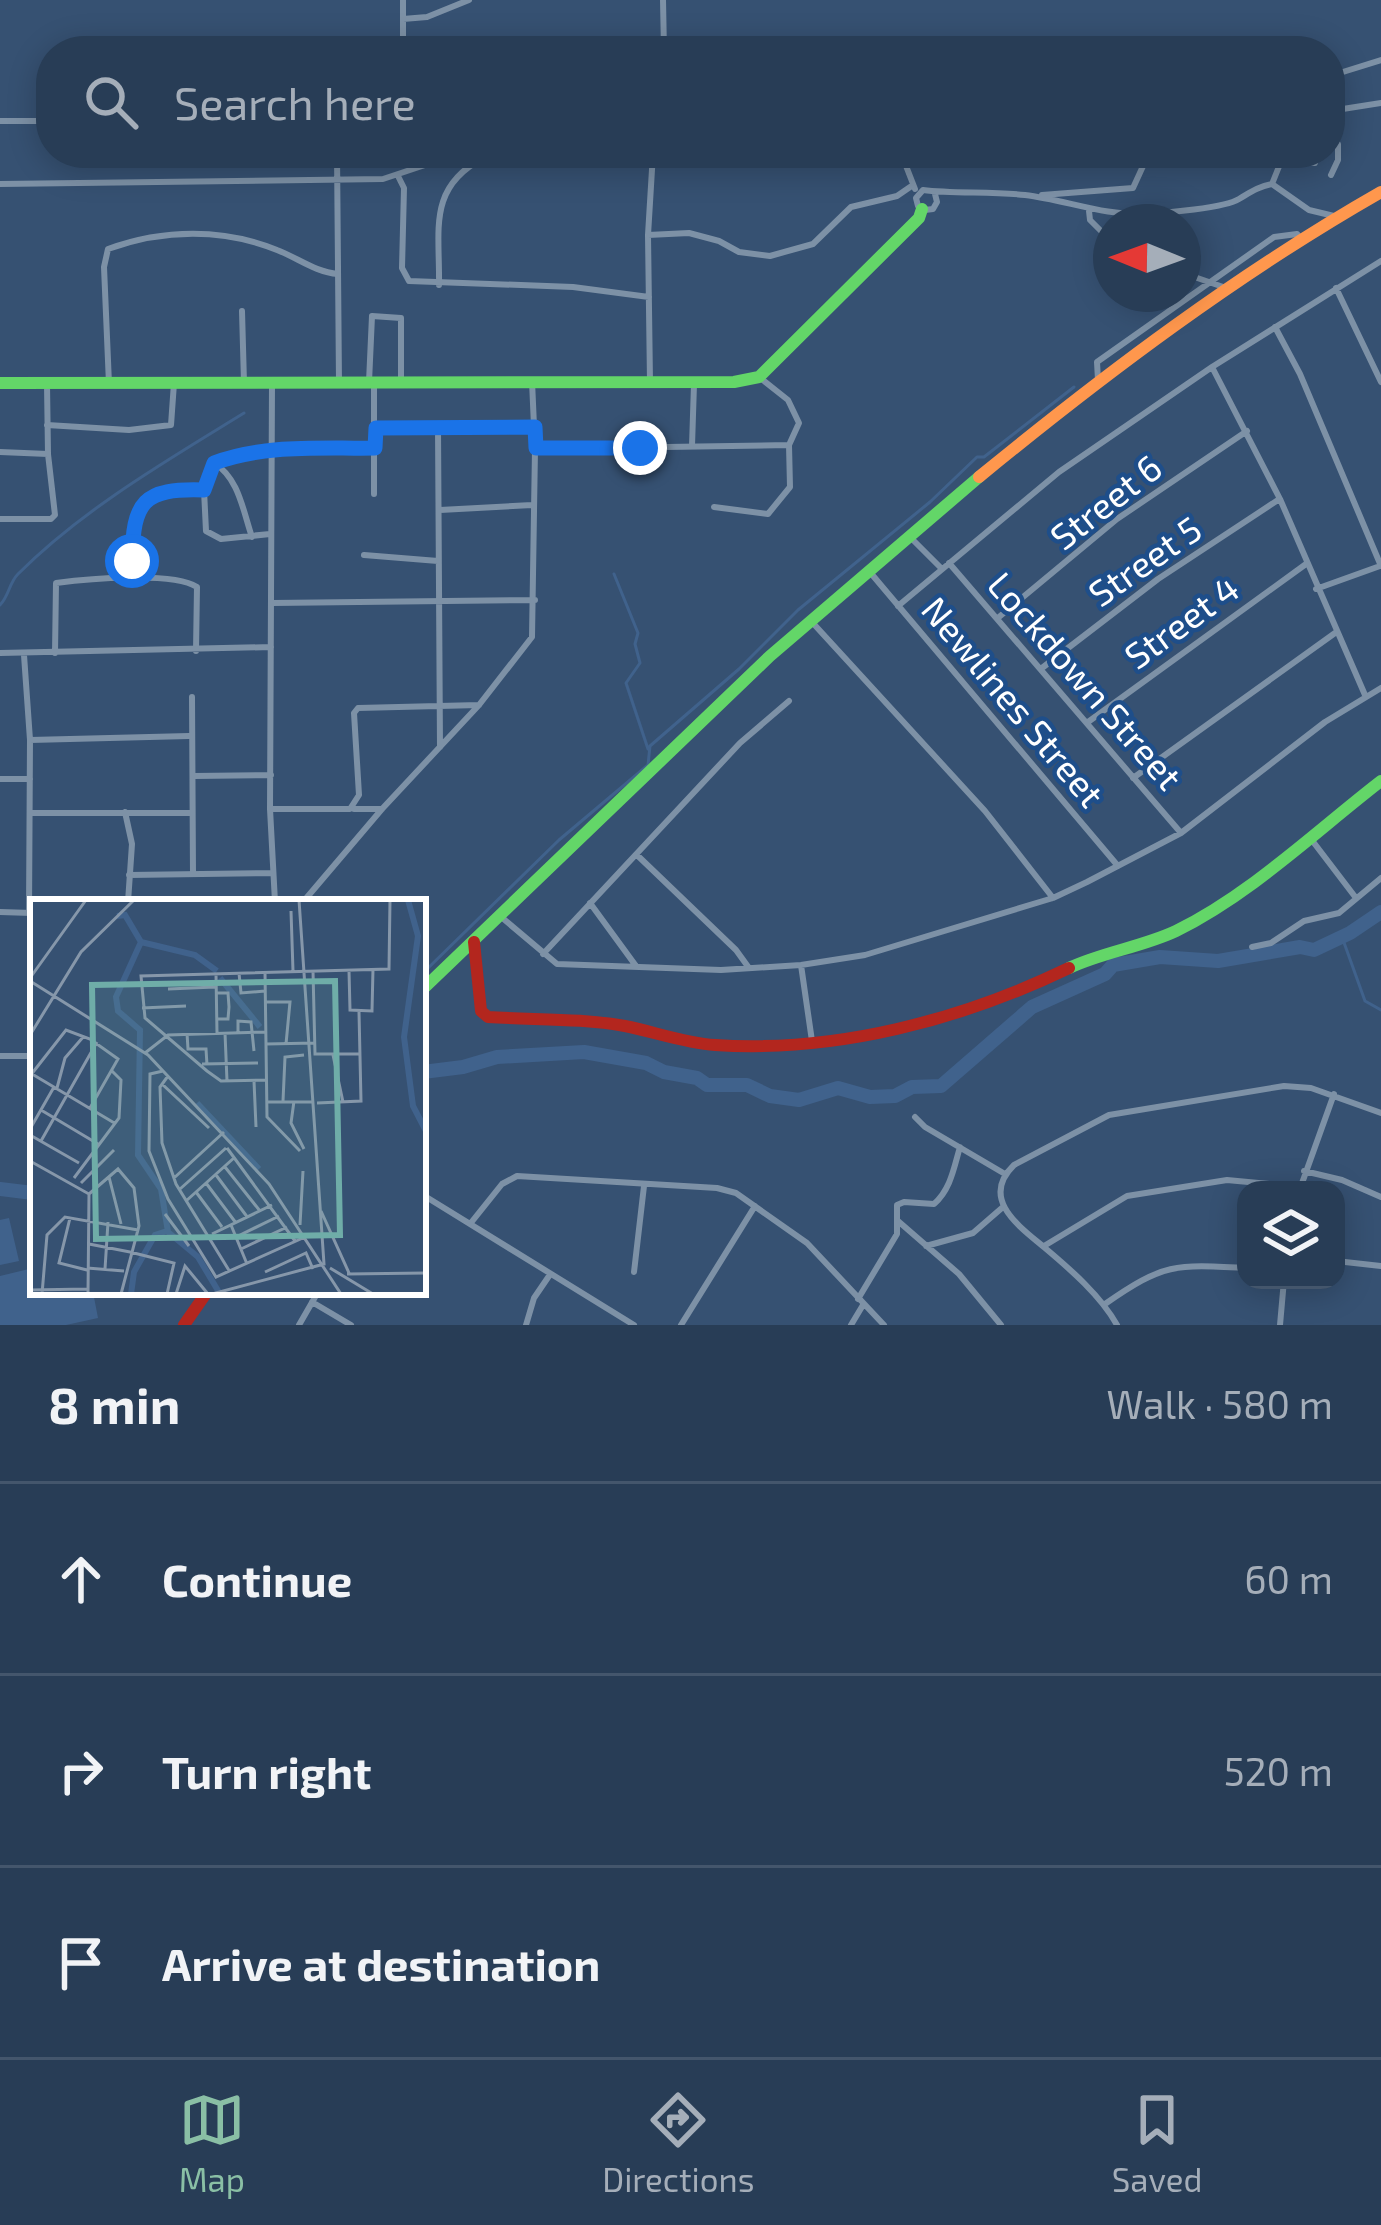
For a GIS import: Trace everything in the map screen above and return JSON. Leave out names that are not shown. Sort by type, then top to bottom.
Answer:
[{"type":"street","points":[[403,0],[403,36]]},
{"type":"street","points":[[403,19],[427,17],[469,0]]},
{"type":"street","points":[[663,0],[664,36]]},
{"type":"street","points":[[1345,71],[1381,60]]},
{"type":"street","points":[[1345,108],[1381,103]]},
{"type":"street","points":[[0,121],[36,121]]},
{"type":"street","points":[[337,168],[339,382]]},
{"type":"street","points":[[0,184],[337,179],[398,176],[419,168]]},
{"type":"street","points":[[439,285],[442,196],[468,168]]},
{"type":"street","points":[[650,382],[652,168]]},
{"type":"street","points":[[907,168],[920,202],[934,207],[935,194]]},
{"type":"street","points":[[1032,196],[1133,188],[1142,168]]},
{"type":"street","points":[[1272,184],[1278,168]]},
{"type":"street","points":[[1330,175],[1333,168]]},
{"type":"street","points":[[398,176],[404,188],[404,277],[412,283],[573,287],[649,297]]},
{"type":"street","points":[[0,383],[694,383],[759,377],[919,218],[926,189],[935,194],[972,190],[1032,196],[1089,211],[1143,214],[1237,201],[1256,187],[1272,184],[1309,210],[1337,217]]},
{"type":"street","points":[[648,235],[689,233],[740,252],[770,256],[808,246],[851,207],[897,196],[913,185]]},
{"type":"street","points":[[426,985],[809,620],[908,535],[1098,380],[1302,240],[1381,192]]},
{"type":"street","points":[[1089,211],[1093,223]]},
{"type":"street","points":[[109,384],[104,266],[109,250],[168,234],[230,236],[258,242],[321,272],[338,274]]},
{"type":"street","points":[[1098,380],[1097,362],[1274,237],[1297,234],[1302,240]]},
{"type":"street","points":[[898,606],[1059,472],[1212,367],[1381,261]]},
{"type":"street","points":[[1201,279],[1229,289]]},
{"type":"street","points":[[1336,288],[1381,382]]},
{"type":"street","points":[[242,311],[244,383]]},
{"type":"street","points":[[374,494],[372,316],[401,318],[401,382]]},
{"type":"street","points":[[1275,327],[1300,374],[1381,566],[1316,589]]},
{"type":"street","points":[[1212,367],[1280,499],[1365,695]]},
{"type":"street","points":[[714,507],[734,513],[772,513],[790,487],[789,446],[799,422],[793,407],[759,377]]},
{"type":"street","points":[[306,899],[530,642],[535,600],[532,381]]},
{"type":"street","points":[[47,425],[129,430],[171,425],[174,383]]},
{"type":"street","points":[[272,383],[275,899]]},
{"type":"street","points":[[692,446],[694,383]]},
{"type":"street","points":[[0,519],[51,519],[55,515],[47,384]]},
{"type":"street","points":[[438,427],[440,747]]},
{"type":"street","points":[[376,428],[535,427]]},
{"type":"street","name":"Street 6","points":[[999,616],[1117,520],[1247,431]]},
{"type":"street","points":[[536,448],[789,446]]},
{"type":"street","points":[[214,463],[272,451],[375,448]]},
{"type":"street","points":[[0,452],[48,454]]},
{"type":"street","points":[[214,463],[204,490],[206,531],[235,540],[271,534]]},
{"type":"street","points":[[214,463],[234,483],[252,537]]},
{"type":"street","points":[[131,579],[133,520],[143,503],[165,490],[204,490]]},
{"type":"street","name":"Street 5","points":[[1042,668],[1158,579],[1280,499]]},
{"type":"street","points":[[440,510],[533,505]]},
{"type":"street","name":"Lockdown Street","points":[[908,535],[999,616],[1181,833]]},
{"type":"street","points":[[364,555],[440,562]]},
{"type":"street","name":"Street 4","points":[[1088,722],[1306,564]]},
{"type":"street","name":"Newlines Street","points":[[868,571],[1118,866]]},
{"type":"street","points":[[55,653],[56,584],[131,579],[188,581],[197,587],[196,650]]},
{"type":"street","points":[[272,603],[535,600]]},
{"type":"street","points":[[809,620],[986,811],[1053,898]]},
{"type":"street","points":[[1133,778],[1336,633]]},
{"type":"street","points":[[0,653],[271,647]]},
{"type":"street","points":[[24,655],[30,740],[31,899]]},
{"type":"street","points":[[500,916],[557,964],[749,968],[866,955],[1053,898],[1118,866],[1181,833],[1290,748],[1381,688]]},
{"type":"street","points":[[192,697],[193,874]]},
{"type":"street","points":[[543,954],[740,743],[789,701]]},
{"type":"street","points":[[350,809],[358,795],[355,710],[479,705]]},
{"type":"street","points":[[30,740],[190,736]]},
{"type":"street","points":[[194,776],[271,775]]},
{"type":"street","points":[[0,779],[30,779]]},
{"type":"street","points":[[474,943],[484,1016],[620,1025],[711,1045],[878,1033],[1005,999],[1095,956],[1172,932],[1229,900],[1381,781]]},
{"type":"street","points":[[271,808],[382,809]]},
{"type":"street","points":[[125,812],[132,844],[128,899]]},
{"type":"street","points":[[29,813],[192,813]]},
{"type":"street","points":[[1311,839],[1356,899]]},
{"type":"street","points":[[638,856],[749,968]]},
{"type":"street","points":[[129,875],[273,873]]},
{"type":"street","points":[[1252,947],[1271,943],[1304,922],[1339,913],[1381,878]]},
{"type":"street","points":[[590,903],[636,966]]},
{"type":"street","points":[[0,912],[30,913]]},
{"type":"street","points":[[800,965],[812,1041]]},
{"type":"street","points":[[0,1055],[30,1056]]},
{"type":"street","points":[[1005,1174],[1045,1145],[1109,1115],[1284,1086],[1334,1094],[1381,1113]]},
{"type":"street","points":[[1302,1181],[1334,1094]]},
{"type":"street","points":[[915,1117],[1005,1174]]},
{"type":"street","points":[[850,1325],[893,1244],[900,1202],[923,1205],[940,1199],[960,1147]]},
{"type":"street","points":[[1304,1172],[1342,1180],[1381,1198]]},
{"type":"street","points":[[1005,1174],[1004,1207],[1015,1226],[1044,1247],[1104,1305],[1118,1325]]},
{"type":"street","points":[[470,1223],[512,1178],[727,1190],[807,1243],[884,1325]]},
{"type":"street","points":[[1044,1247],[1127,1196],[1237,1181]]},
{"type":"street","points":[[634,1272],[645,1184]]},
{"type":"street","points":[[426,1197],[618,1321],[634,1325]]},
{"type":"street","points":[[681,1325],[756,1206]]},
{"type":"street","points":[[926,1246],[973,1234],[1004,1207]]},
{"type":"street","points":[[896,1220],[959,1274],[1001,1325]]},
{"type":"street","points":[[1345,1263],[1381,1266]]},
{"type":"street","points":[[1104,1305],[1160,1269],[1194,1264],[1237,1267]]},
{"type":"street","points":[[526,1325],[534,1298],[550,1276]]},
{"type":"street","points":[[1280,1325],[1283,1289]]},
{"type":"street","points":[[184,1325],[205,1295]]},
{"type":"street","points":[[299,1325],[316,1295]]},
{"type":"street","points":[[312,1302],[351,1325]]},
{"type":"water","points":[[9,1218],[19,1261],[0,1265],[0,1220]]},
{"type":"water","points":[[30,1269],[30,1295],[94,1295],[98,1318],[66,1325],[0,1325],[0,1276]]},
{"type":"waterway","points":[[426,970],[559,840],[648,765],[650,746],[798,610],[930,502],[977,457],[984,457],[1074,387]]},
{"type":"waterway","points":[[0,605],[18,574],[70,528],[244,413]]},
{"type":"waterway","points":[[614,574],[638,633],[635,644],[640,663],[626,683],[648,749]]},
{"type":"waterway","points":[[426,1072],[497,1057],[584,1052],[646,1063],[707,1085],[747,1085],[770,1096],[799,1100],[838,1088],[870,1097],[895,1096],[912,1087],[941,1086],[1032,1007],[1105,974],[1113,965],[1160,957],[1218,961],[1300,947],[1314,950],[1381,912]]},
{"type":"waterway","points":[[1342,937],[1365,1001],[1381,1010]]},
{"type":"waterway","points":[[0,1189],[30,1193]]},
{"type":"traffic: fast","points":[[0,383],[734,382],[759,377],[919,218],[922,209]]},
{"type":"traffic: fast","points":[[426,986],[770,656],[979,477]]},
{"type":"traffic: fast","points":[[1069,968],[1163,937],[1204,916],[1256,881],[1381,781]]},
{"type":"traffic: slow","points":[[979,477],[1174,326],[1381,192]]},
{"type":"traffic: jam","points":[[474,942],[481,1011],[488,1017],[608,1023],[715,1045],[806,1044],[897,1029],[985,1003],[1069,968]]},
{"type":"traffic: jam","points":[[184,1325],[205,1295]]},
{"type":"route","points":[[132,561],[133,520],[143,503],[165,490],[204,490],[214,463],[229,457],[310,448],[375,448],[376,428],[535,427],[536,448],[640,448]]}]
